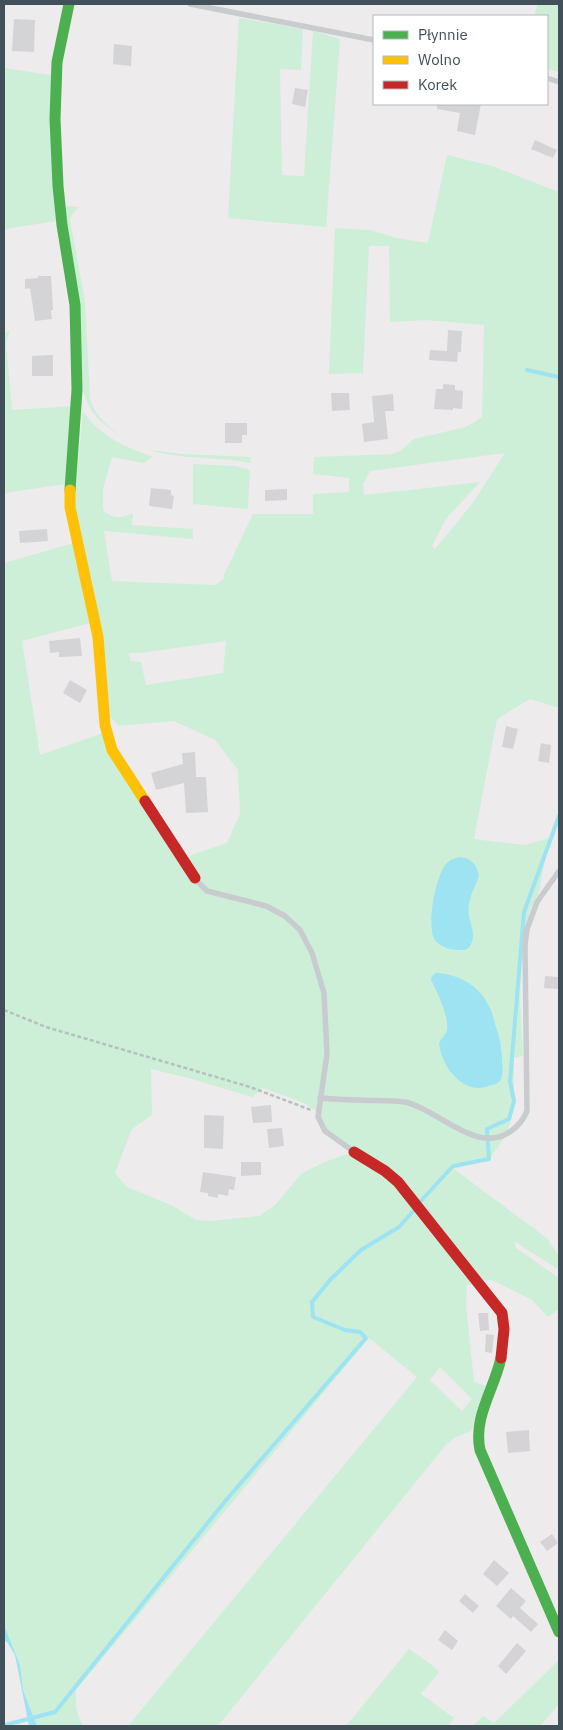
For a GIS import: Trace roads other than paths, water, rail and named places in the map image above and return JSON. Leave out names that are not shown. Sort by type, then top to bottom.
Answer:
[{"type":"street","points":[[69,4],[57,62],[55,119],[62,225],[75,305],[77,390],[70,507],[83,560],[98,637],[105,725],[112,750],[195,878]]},
{"type":"street","points":[[354,1152],[392,1176],[498,1307],[504,1320],[504,1338],[498,1372],[477,1426],[477,1438],[480,1450],[559,1632]]},
{"type":"lane","points":[[190,4],[373,40]]},
{"type":"lane","points":[[320,1098],[396,1101],[414,1105],[464,1132],[480,1137],[500,1137],[514,1129],[525,1118],[527,1111],[524,964],[528,929],[537,902],[559,871]]},
{"type":"lane","points":[[195,878],[207,890],[266,906],[285,916],[300,930],[312,952],[324,992],[327,1054],[318,1112],[325,1131],[354,1152]]},
{"type":"water","points":[[461,857],[473,863],[479,875],[469,903],[469,915],[473,933],[472,941],[468,949],[464,950],[440,945],[433,936],[431,920],[436,888],[443,869],[450,861]]},
{"type":"water","points":[[436,973],[460,978],[467,982],[480,992],[489,1006],[498,1032],[501,1049],[502,1073],[500,1081],[497,1083],[477,1088],[469,1086],[454,1076],[448,1068],[439,1043],[447,1030],[446,1018],[431,980],[432,976]]},
{"type":"water","points":[[4,1625],[20,1665],[23,1690],[37,1726],[29,1726],[15,1655],[7,1642],[4,1641]]},
{"type":"waterway","points":[[527,370],[559,377]]},
{"type":"waterway","points":[[419,1203],[453,1166],[489,1159],[487,1129],[509,1119],[514,1101],[510,1081],[524,912],[559,816]]},
{"type":"waterway","points":[[5,1725],[55,1712],[227,1499],[366,1338],[360,1332],[345,1330],[313,1317],[312,1302],[330,1280],[361,1250],[399,1227],[415,1209]]}]
